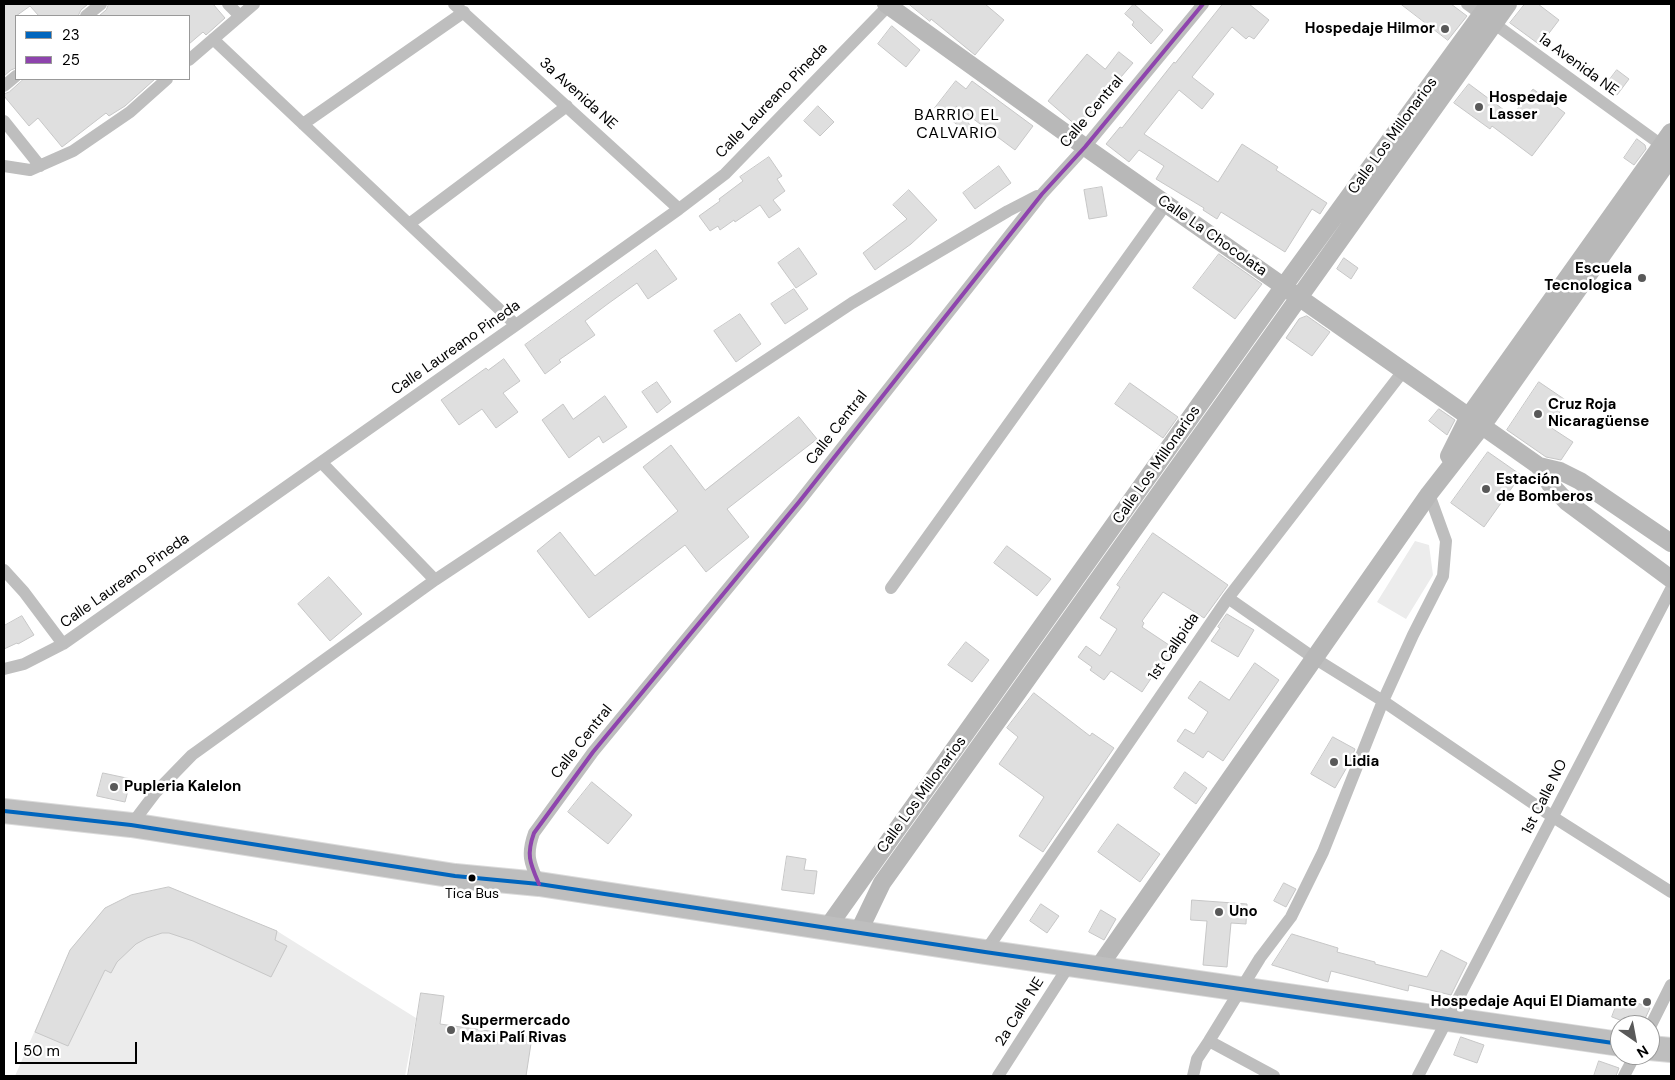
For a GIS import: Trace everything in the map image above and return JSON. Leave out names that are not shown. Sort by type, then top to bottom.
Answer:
[{"type":"highway","points":[[4,811],[131,825],[455,876],[539,884],[985,952],[1610,1043]]},
{"type":"street","points":[[87,15],[101,4]]},
{"type":"street","points":[[228,4],[240,15]]},
{"type":"street","points":[[190,59],[254,4]]},
{"type":"street","name":"Calle La Chocolata","points":[[888,4],[1085,147],[1538,466],[1550,484],[1567,502],[1671,579]]},
{"type":"street","name":"Calle Laureano Pineda","points":[[4,669],[24,664],[64,644],[679,209],[725,174],[888,4]]},
{"type":"street","name":"Calle Central","points":[[539,884],[529,862],[528,848],[534,833],[593,752],[799,502],[1042,194],[1085,147],[1203,4]]},
{"type":"street","name":"1a Avenida NE","points":[[1467,4],[1488,14],[1669,146]]},
{"type":"street","name":"Calle Los Millonarios","points":[[827,928],[1284,286],[1488,14],[1508,4]]},
{"type":"street","points":[[303,124],[459,8]]},
{"type":"street","name":"3a Avenida NE","points":[[459,8],[679,209]]},
{"type":"street","name":"Calle Los Millonarios","points":[[858,933],[882,883],[1192,450],[1299,297],[1488,14]]},
{"type":"street","points":[[213,39],[516,326]]},
{"type":"street","points":[[4,86],[15,77]]},
{"type":"street","points":[[4,166],[30,170],[73,151],[130,112],[167,80]]},
{"type":"street","points":[[409,224],[567,106]]},
{"type":"street","points":[[4,121],[40,166]]},
{"type":"street","points":[[1098,968],[1430,494],[1476,421],[1669,146]]},
{"type":"street","points":[[131,825],[156,792],[192,755],[434,580],[852,304],[1008,211],[1042,194]]},
{"type":"street","points":[[891,588],[1166,204]]},
{"type":"street","name":"1st Callpida","points":[[985,952],[1228,598],[1404,370]]},
{"type":"street","points":[[322,463],[434,580]]},
{"type":"street","name":"Calle La Chocolata","points":[[1538,466],[1560,471],[1580,481],[1671,543]]},
{"type":"street","points":[[1193,1076],[1197,1059],[1260,958],[1291,917],[1323,852],[1383,701],[1413,635],[1443,576],[1446,541],[1430,494]]},
{"type":"street","points":[[4,570],[24,592],[64,644]]},
{"type":"street","name":"1st Calle NO","points":[[1418,1076],[1671,589]]},
{"type":"street","points":[[1228,598],[1314,658],[1383,701],[1553,817],[1671,892]]},
{"type":"street","name":"2a Calle NE","points":[[998,1076],[1070,964]]},
{"type":"street","points":[[1656,1015],[1671,985]]},
{"type":"street","points":[[1209,1042],[1274,1076]]},
{"type":"street","points":[[1624,1076],[1630,1065]]},
{"type":"shaded area","points":[[1415,541],[1429,545],[1433,575],[1406,619],[1377,602]]},
{"type":"shaded area","points":[[169,887],[277,931],[416,1018],[405,1076],[15,1076],[70,950],[105,908],[131,895]]},
{"type":"building","points":[[4,4],[88,4],[78,15],[38,15],[30,6],[15,15],[15,68],[4,76]]},
{"type":"building","points":[[109,4],[213,4],[225,18],[206,35],[203,32],[190,43],[190,15],[100,15]]},
{"type":"building","points":[[909,4],[985,4],[1004,20],[975,55],[931,19],[930,21]]},
{"type":"building","points":[[1134,4],[1163,30],[1151,44],[1132,25],[1134,22],[1125,14]]},
{"type":"building","points":[[1223,4],[1249,4],[1269,20],[1254,39],[1249,36],[1246,39],[1232,27],[1192,77],[1214,94],[1202,109],[1179,90],[1144,134],[1218,182],[1242,144],[1278,167],[1276,170],[1327,203],[1320,214],[1312,209],[1285,252],[1221,212],[1217,219],[1203,210],[1204,208],[1156,179],[1164,166],[1139,150],[1129,162],[1106,144],[1120,127],[1122,128]]},
{"type":"building","name":"Hospedaje Hilmor","points":[[1401,4],[1451,4],[1467,16],[1448,40]]},
{"type":"building","points":[[1525,4],[1538,4],[1559,20],[1540,45],[1510,23]]},
{"type":"building","points":[[892,26],[920,50],[906,67],[878,44]]},
{"type":"building","points":[[1119,52],[1133,63],[1078,127],[1048,101],[1087,54],[1105,69]]},
{"type":"building","points":[[1617,70],[1629,79],[1617,95],[1605,86]]},
{"type":"building","points":[[23,80],[154,80],[125,106],[109,116],[106,113],[62,147],[38,118],[29,126],[4,96],[4,94]]},
{"type":"building","points":[[956,81],[966,89],[972,81],[1033,126],[1015,150],[956,106],[978,136],[975,138],[935,108]]},
{"type":"building","points":[[1469,84],[1512,116],[1533,89],[1565,113],[1532,156],[1492,126],[1490,129],[1454,103]]},
{"type":"building","points":[[818,106],[834,122],[820,136],[804,121]]},
{"type":"building","points":[[1637,139],[1645,145],[1646,149],[1634,165],[1624,158]]},
{"type":"building","points":[[769,157],[782,176],[777,179],[785,191],[773,200],[781,210],[769,218],[760,205],[720,230],[718,226],[710,231],[699,216],[743,181],[740,177]]},
{"type":"building","points":[[999,166],[1011,183],[975,209],[963,193]]},
{"type":"building","points":[[1102,187],[1107,216],[1089,219],[1084,190]]},
{"type":"building","points":[[909,190],[937,220],[911,244],[875,270],[863,253],[907,219],[893,205]]},
{"type":"building","points":[[799,248],[817,274],[796,288],[778,263]]},
{"type":"building","points":[[656,250],[677,279],[648,299],[637,283],[609,303],[585,321],[595,335],[559,360],[561,362],[545,374],[525,345]]},
{"type":"building","points":[[1219,254],[1262,284],[1235,319],[1193,288]]},
{"type":"building","points":[[1344,258],[1358,268],[1351,279],[1337,269]]},
{"type":"building","points":[[794,289],[808,309],[785,324],[771,304]]},
{"type":"building","points":[[740,314],[761,344],[736,362],[714,331]]},
{"type":"building","points":[[1307,316],[1330,332],[1312,356],[1286,338],[1299,319]]},
{"type":"building","points":[[504,359],[520,381],[503,393],[518,412],[496,428],[482,409],[459,425],[441,400],[486,368],[488,370]]},
{"type":"building","points":[[657,382],[671,402],[657,413],[642,392]]},
{"type":"building","name":"Cruz Roja Nicaragüense","points":[[1539,382],[1567,401],[1550,427],[1573,442],[1561,460],[1546,457],[1507,430]]},
{"type":"building","points":[[1130,383],[1178,417],[1163,438],[1115,404]]},
{"type":"building","points":[[605,396],[627,427],[603,443],[599,436],[569,458],[542,420],[563,404],[573,419]]},
{"type":"building","points":[[1439,409],[1455,420],[1447,435],[1429,421]]},
{"type":"building","points":[[799,417],[817,439],[727,509],[749,537],[706,572],[685,545],[589,618],[537,551],[560,532],[595,576],[678,511],[643,467],[671,445],[705,490]]},
{"type":"building","name":"Estación de Bomberos","points":[[1488,452],[1521,475],[1484,527],[1451,503]]},
{"type":"building","points":[[1153,533],[1228,585],[1204,618],[1163,592],[1142,621],[1144,623],[1142,627],[1175,649],[1163,667],[1160,665],[1142,692],[1111,671],[1104,680],[1090,670],[1092,667],[1078,657],[1086,646],[1100,656],[1117,629],[1100,618],[1120,587],[1117,585]]},
{"type":"building","points":[[1007,546],[1051,579],[1037,596],[994,563]]},
{"type":"building","points":[[329,577],[362,614],[330,641],[298,604]]},
{"type":"building","points":[[1227,614],[1254,630],[1238,657],[1211,641]]},
{"type":"building","points":[[22,616],[34,635],[4,649],[4,626]]},
{"type":"building","points":[[966,642],[989,660],[972,682],[948,665]]},
{"type":"building","points":[[1255,663],[1279,680],[1223,761],[1208,751],[1203,758],[1177,741],[1185,729],[1194,734],[1208,712],[1188,698],[1200,681],[1229,700]]},
{"type":"building","points":[[1034,693],[1090,736],[1092,733],[1114,748],[1043,852],[1019,836],[1044,797],[999,764],[1018,737],[1007,728]]},
{"type":"building","name":"Lidia","points":[[1333,737],[1355,749],[1335,788],[1311,774]]},
{"type":"building","points":[[1185,772],[1207,788],[1196,804],[1174,788]]},
{"type":"building","name":"Pupleria Kalelon","points":[[103,773],[131,779],[125,802],[97,796]]},
{"type":"building","points":[[592,782],[632,815],[608,844],[568,812]]},
{"type":"building","points":[[1118,824],[1160,854],[1140,882],[1098,852]]},
{"type":"building","points":[[787,856],[806,859],[804,870],[817,871],[814,894],[782,890]]},
{"type":"building","points":[[1284,883],[1296,889],[1286,907],[1274,901]]},
{"type":"building","points":[[169,887],[277,931],[275,940],[287,946],[271,977],[193,941],[169,933],[162,933],[136,944],[117,962],[111,973],[105,970],[68,1046],[35,1032],[70,950],[105,908],[131,895]]},
{"type":"building","points":[[1192,900],[1247,904],[1246,924],[1231,923],[1227,967],[1203,965],[1207,921],[1191,920]]},
{"type":"building","points":[[1041,904],[1059,916],[1047,933],[1030,921]]},
{"type":"building","points":[[1101,910],[1116,919],[1104,940],[1089,932]]},
{"type":"building","points":[[1292,934],[1338,948],[1337,952],[1427,977],[1441,950],[1467,963],[1451,995],[1409,985],[1408,991],[1331,971],[1328,982],[1272,965]]},
{"type":"building","name":"Supermercado Maxi Palí Rivas","points":[[421,993],[444,996],[440,1024],[532,1037],[526,1076],[408,1076]]},
{"type":"building","points":[[1620,996],[1650,1008],[1647,1015],[1613,1015]]},
{"type":"building","points":[[1461,1037],[1484,1045],[1477,1063],[1454,1055]]},
{"type":"building","points":[[1599,1061],[1619,1068],[1616,1076],[1594,1076]]},
{"type":"transit line","name":"25","points":[[539,884],[530,859],[530,847],[534,833],[593,752],[799,502],[1042,194],[1085,147],[1203,4]]},
{"type":"transit line","name":"23","points":[[4,811],[131,825],[455,876],[539,884],[985,952],[1610,1043]]},
{"type":"place","name":"Hospedaje Hilmor","points":[[1445,29]]},
{"type":"place","name":"Hospedaje Lasser","points":[[1479,107]]},
{"type":"place","name":"Escuela Tecnologica","points":[[1642,278]]},
{"type":"place","name":"Cruz Roja Nicaragüense","points":[[1538,414]]},
{"type":"place","name":"Estación de Bomberos","points":[[1486,489]]},
{"type":"place","name":"Lidia","points":[[1334,762]]},
{"type":"place","name":"Pupleria Kalelon","points":[[114,787]]},
{"type":"place","name":"Tica Bus","points":[[472,878]]},
{"type":"place","name":"Uno","points":[[1219,912]]},
{"type":"place","name":"Hospedaje Aqui El Diamante","points":[[1647,1002]]},
{"type":"place","name":"Supermercado Maxi Palí Rivas","points":[[451,1030]]},
{"type":"district","name":"BARRIO EL CALVARIO","points":[[957,125]]}]
